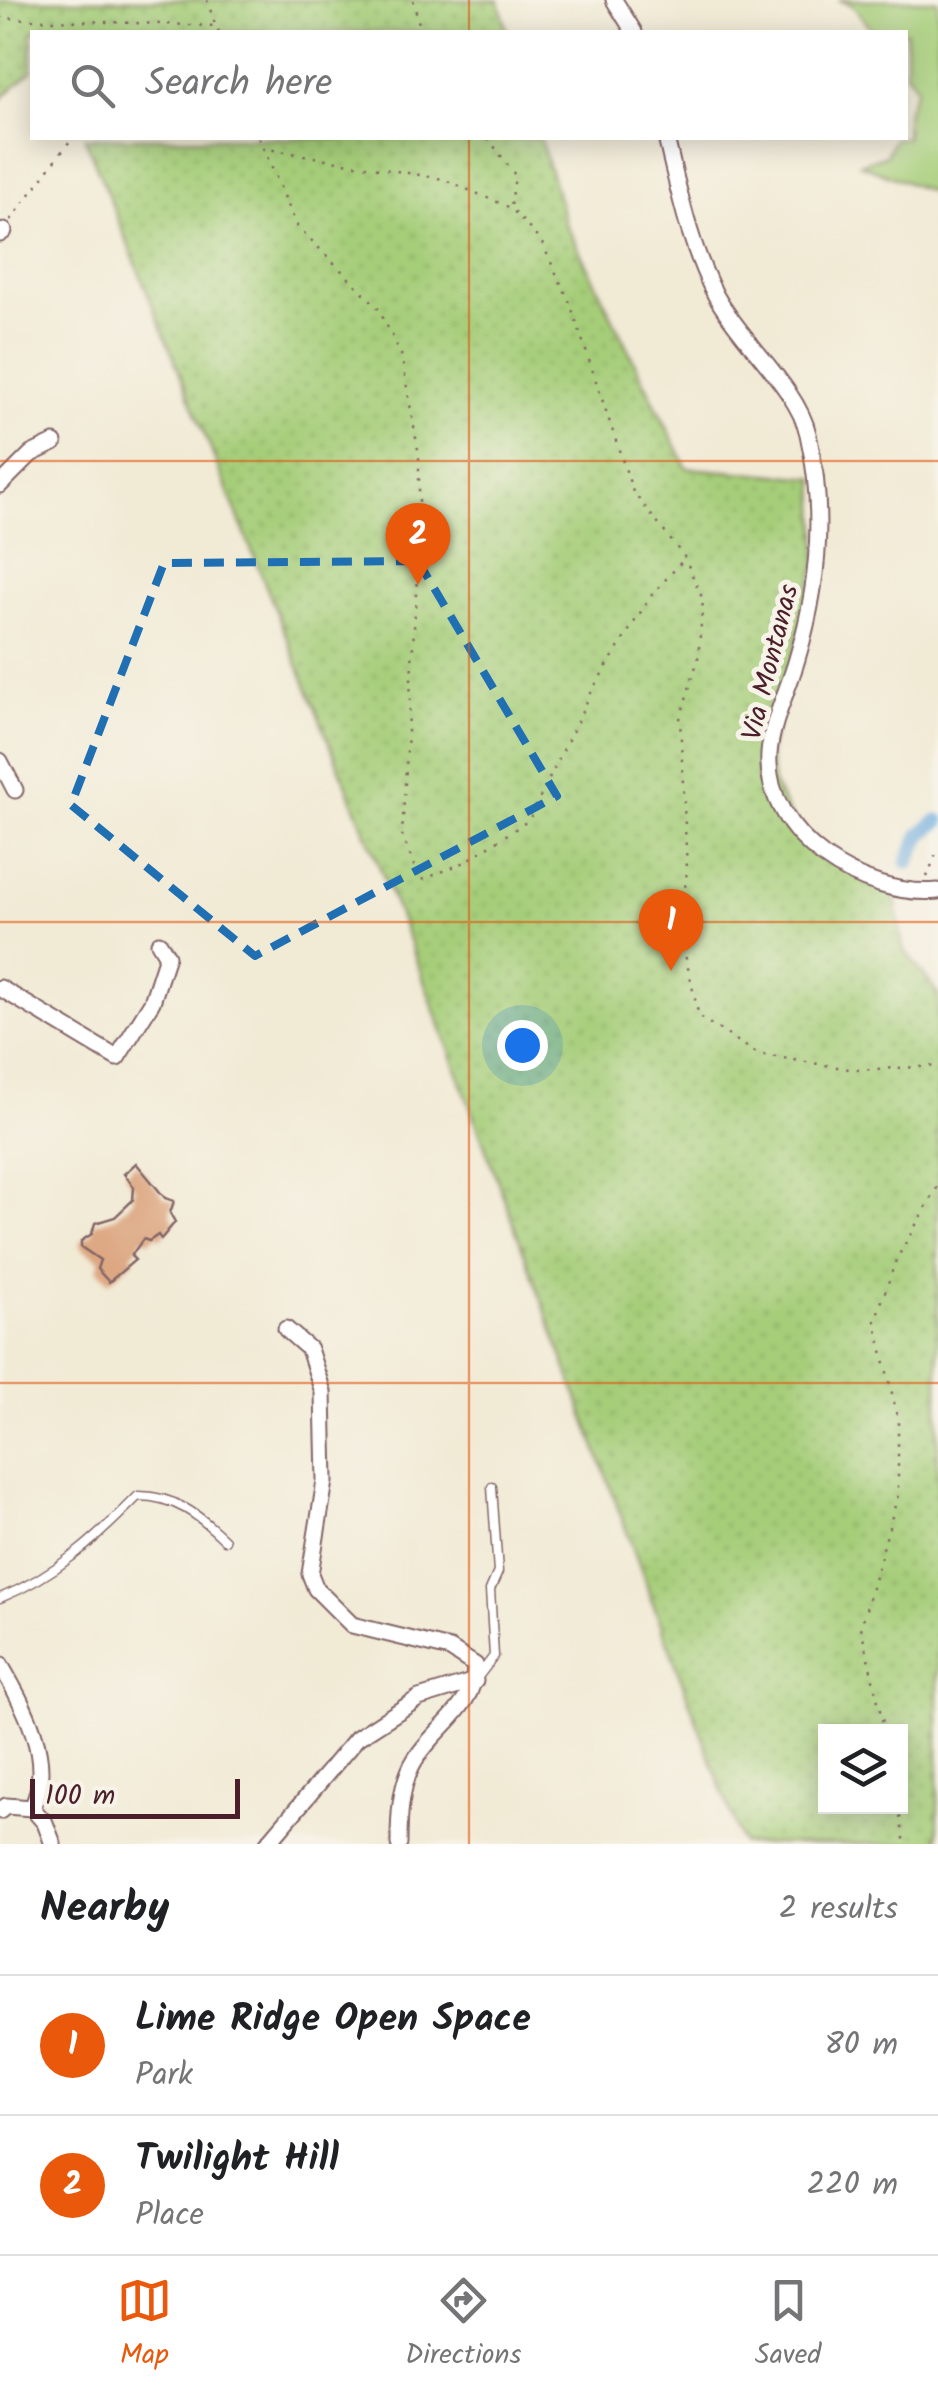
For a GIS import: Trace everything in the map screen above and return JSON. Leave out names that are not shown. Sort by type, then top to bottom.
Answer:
[{"type":"street","points":[[614,0],[633,30]]},
{"type":"street","name":"Via Montanas","points":[[666,140],[687,226],[716,295],[748,346],[796,405],[808,430],[818,556],[814,604],[770,753],[773,782],[800,834],[824,858],[894,891],[930,892]]},
{"type":"street","points":[[0,485],[31,454],[54,443]]},
{"type":"street","points":[[0,761],[15,790]]},
{"type":"street","points":[[0,988],[117,1058],[152,1002],[167,956],[159,942]]},
{"type":"street","points":[[286,1329],[309,1349],[323,1392],[324,1482],[310,1574],[316,1589],[352,1625],[450,1648],[475,1665],[472,1692],[412,1764],[400,1807],[400,1844]]},
{"type":"street","points":[[0,1664],[40,1754],[40,1790],[32,1808]]},
{"type":"street","points":[[267,1844],[358,1738],[418,1698],[475,1681]]},
{"type":"street","points":[[0,1811],[6,1806],[32,1808],[45,1823],[53,1844]]},
{"type":"lane","points":[[475,1681],[494,1656],[490,1590],[498,1572],[492,1487]]},
{"type":"lane","points":[[0,1598],[24,1588],[94,1541],[138,1496],[161,1496],[184,1506],[225,1540]]},
{"type":"path","points":[[207,0],[218,30]]},
{"type":"path","points":[[413,0],[421,30]]},
{"type":"path","points":[[0,18],[216,26]]},
{"type":"path","points":[[2,233],[71,140]]},
{"type":"path","points":[[259,140],[297,226],[377,306],[401,354],[419,455],[419,542],[402,835],[420,881],[465,862],[529,820],[594,687],[650,597],[685,558]]},
{"type":"path","points":[[489,140],[515,175],[511,208]]},
{"type":"path","points":[[262,148],[443,179],[511,208],[542,243],[570,303],[633,492],[685,558],[704,600],[698,659],[680,718],[687,870],[680,932],[699,1017],[758,1054],[855,1070],[938,1066]]},
{"type":"path","points":[[883,1724],[862,1627],[898,1494],[898,1419],[875,1320],[896,1260],[938,1186]]},
{"type":"path","points":[[899,1814],[904,1844]]},
{"type":"highlighted area","points":[[418,561],[557,796],[255,956],[71,805],[164,563]]},
{"type":"green space","points":[[0,0],[498,0],[507,30],[30,30],[30,73],[0,100]]},
{"type":"green space","points":[[838,0],[938,0],[938,195],[860,164],[886,155],[893,140],[908,140],[908,108],[917,88],[908,75],[908,30],[872,30],[852,5]]},
{"type":"green space","points":[[86,140],[541,140],[566,224],[687,468],[815,478],[818,556],[769,753],[773,783],[800,834],[894,891],[903,948],[938,994],[938,1844],[742,1844],[407,935]]},
{"type":"building","points":[[136,1163],[165,1198],[174,1201],[170,1213],[175,1222],[161,1239],[158,1235],[149,1241],[143,1239],[131,1256],[135,1260],[109,1282],[97,1269],[100,1260],[81,1247],[81,1241],[92,1234],[95,1223],[115,1217],[133,1200],[134,1187],[124,1174]]},
{"type":"waterway","points":[[908,862],[921,834],[938,821]]},
{"type":"place","name":"Twilight Hill","points":[[418,585]]},
{"type":"place","name":"Lime Ridge Open Space","points":[[671,971]]}]
